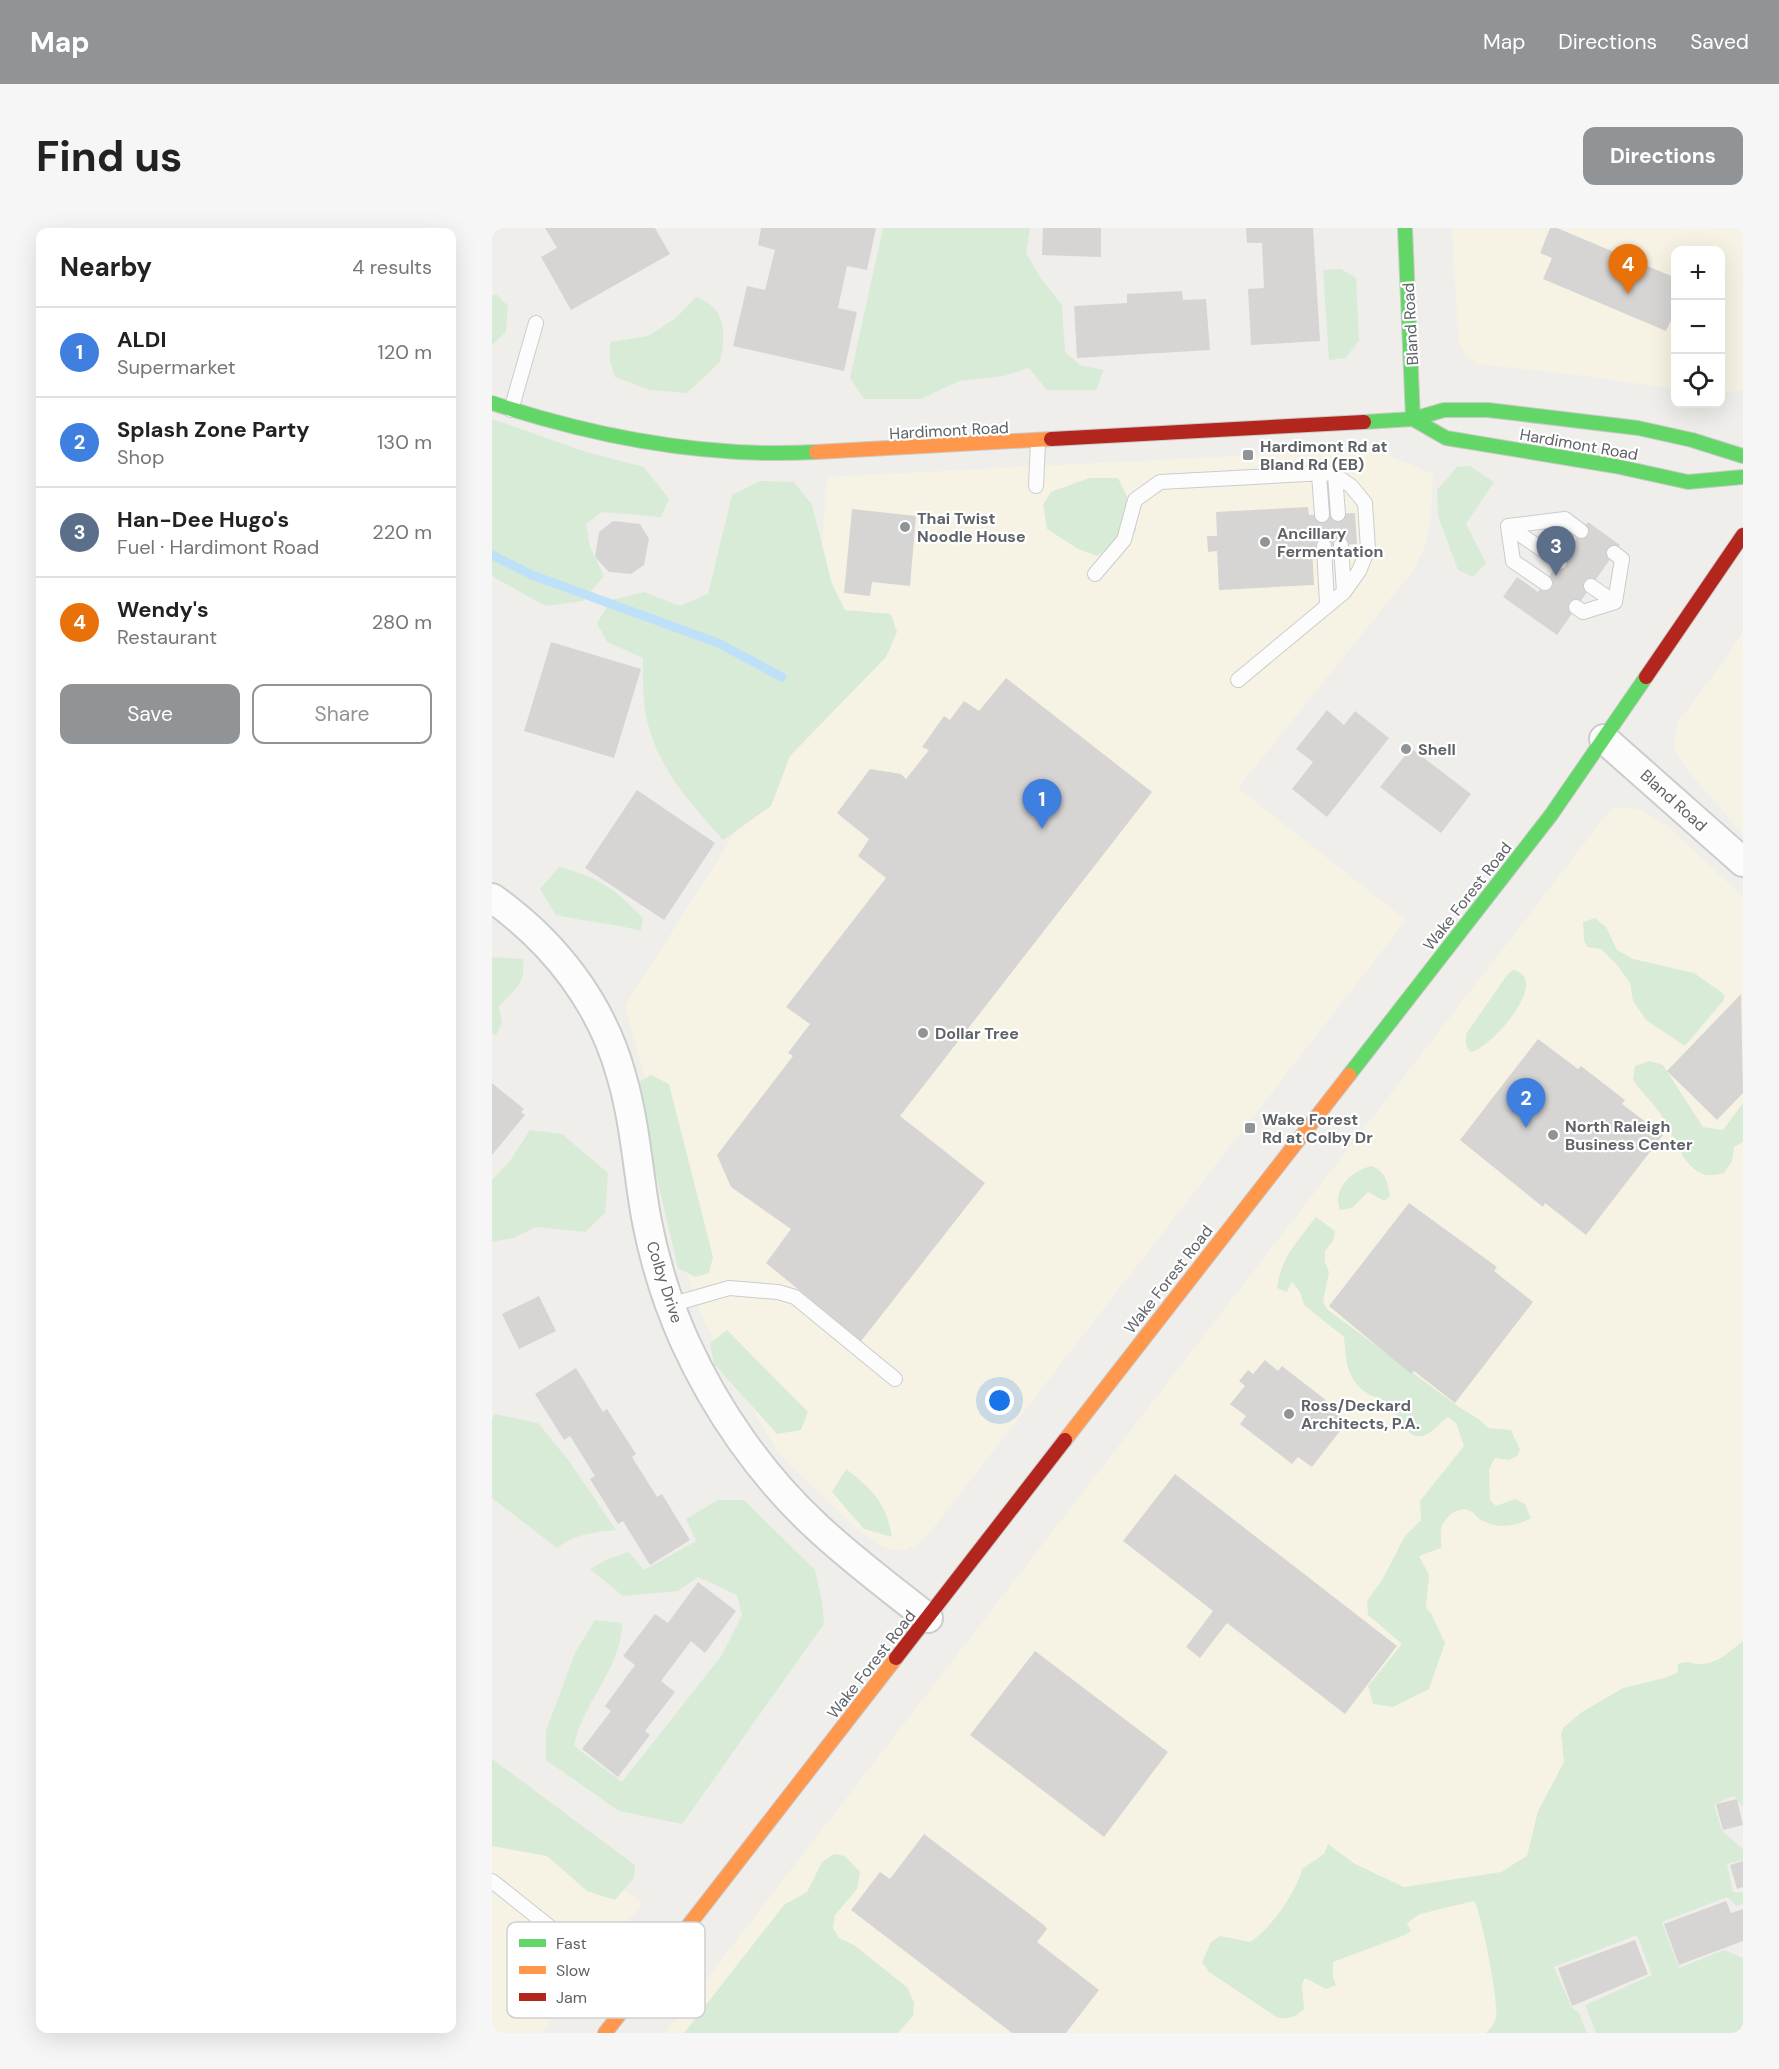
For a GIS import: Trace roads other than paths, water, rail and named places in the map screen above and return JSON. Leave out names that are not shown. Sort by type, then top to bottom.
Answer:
[{"type":"main road","name":"Bland Road","points":[[1405,228],[1413,419]]},
{"type":"main road","name":"Hardimont Road","points":[[492,403],[511,410],[653,443],[787,454],[1038,442],[1413,419],[1443,410],[1483,410],[1562,418],[1678,436],[1712,444],[1743,456]]},
{"type":"main road","name":"Hardimont Road","points":[[1413,419],[1446,438],[1615,466],[1688,482],[1743,477]]},
{"type":"main road","name":"Wake Forest Road","points":[[690,1922],[1551,816],[1743,535]]},
{"type":"main road","name":"Wake Forest Road","points":[[605,2033],[616,2018]]},
{"type":"street","name":"Bland Road","points":[[1604,739],[1743,862]]},
{"type":"street","name":"Colby Drive","points":[[492,898],[544,940],[565,965],[601,1020],[622,1078],[655,1258],[670,1305],[706,1384],[730,1425],[754,1457],[815,1526],[928,1618]]},
{"type":"lane","points":[[511,410],[536,323]]},
{"type":"lane","points":[[1036,486],[1038,442]]},
{"type":"lane","points":[[1319,474],[1322,515]]},
{"type":"lane","points":[[1095,574],[1124,540],[1135,500],[1160,482],[1319,474],[1335,475],[1351,486],[1365,503],[1368,549],[1359,571],[1344,592],[1327,603],[1238,680]]},
{"type":"lane","points":[[1335,475],[1338,514]]},
{"type":"lane","points":[[1508,526],[1565,519],[1581,531]]},
{"type":"lane","points":[[1508,526],[1560,562]]},
{"type":"lane","points":[[1508,526],[1513,561],[1545,583]]},
{"type":"lane","points":[[1341,545],[1344,592]]},
{"type":"lane","points":[[1324,546],[1327,603]]},
{"type":"lane","points":[[1576,607],[1583,612],[1615,603],[1622,559],[1614,554]]},
{"type":"lane","points":[[1591,586],[1610,599]]},
{"type":"lane","points":[[670,1305],[729,1288],[778,1292],[795,1297],[895,1379]]},
{"type":"lane","points":[[492,1881],[544,1922]]},
{"type":"waterway","points":[[492,555],[532,575],[718,643],[782,677]]},
{"type":"place","name":"Wendy's","points":[[1628,294]]},
{"type":"place","name":"Hardimont Rd at Bland Rd (EB)","points":[[1248,455]]},
{"type":"place","name":"Thai Twist Noodle House","points":[[905,527]]},
{"type":"place","name":"Ancillary Fermentation","points":[[1265,542]]},
{"type":"place","name":"Han-Dee Hugo's","points":[[1556,576]]},
{"type":"place","name":"Shell","points":[[1406,749]]},
{"type":"place","name":"ALDI","points":[[1042,829]]},
{"type":"place","name":"Dollar Tree","points":[[923,1033]]},
{"type":"place","name":"Wake Forest Rd at Colby Dr","points":[[1250,1128]]},
{"type":"place","name":"Splash Zone Party","points":[[1526,1128]]},
{"type":"place","name":"North Raleigh Business Center","points":[[1553,1135]]},
{"type":"place","name":"Ross/Deckard Architects, P.A.","points":[[1289,1414]]}]
